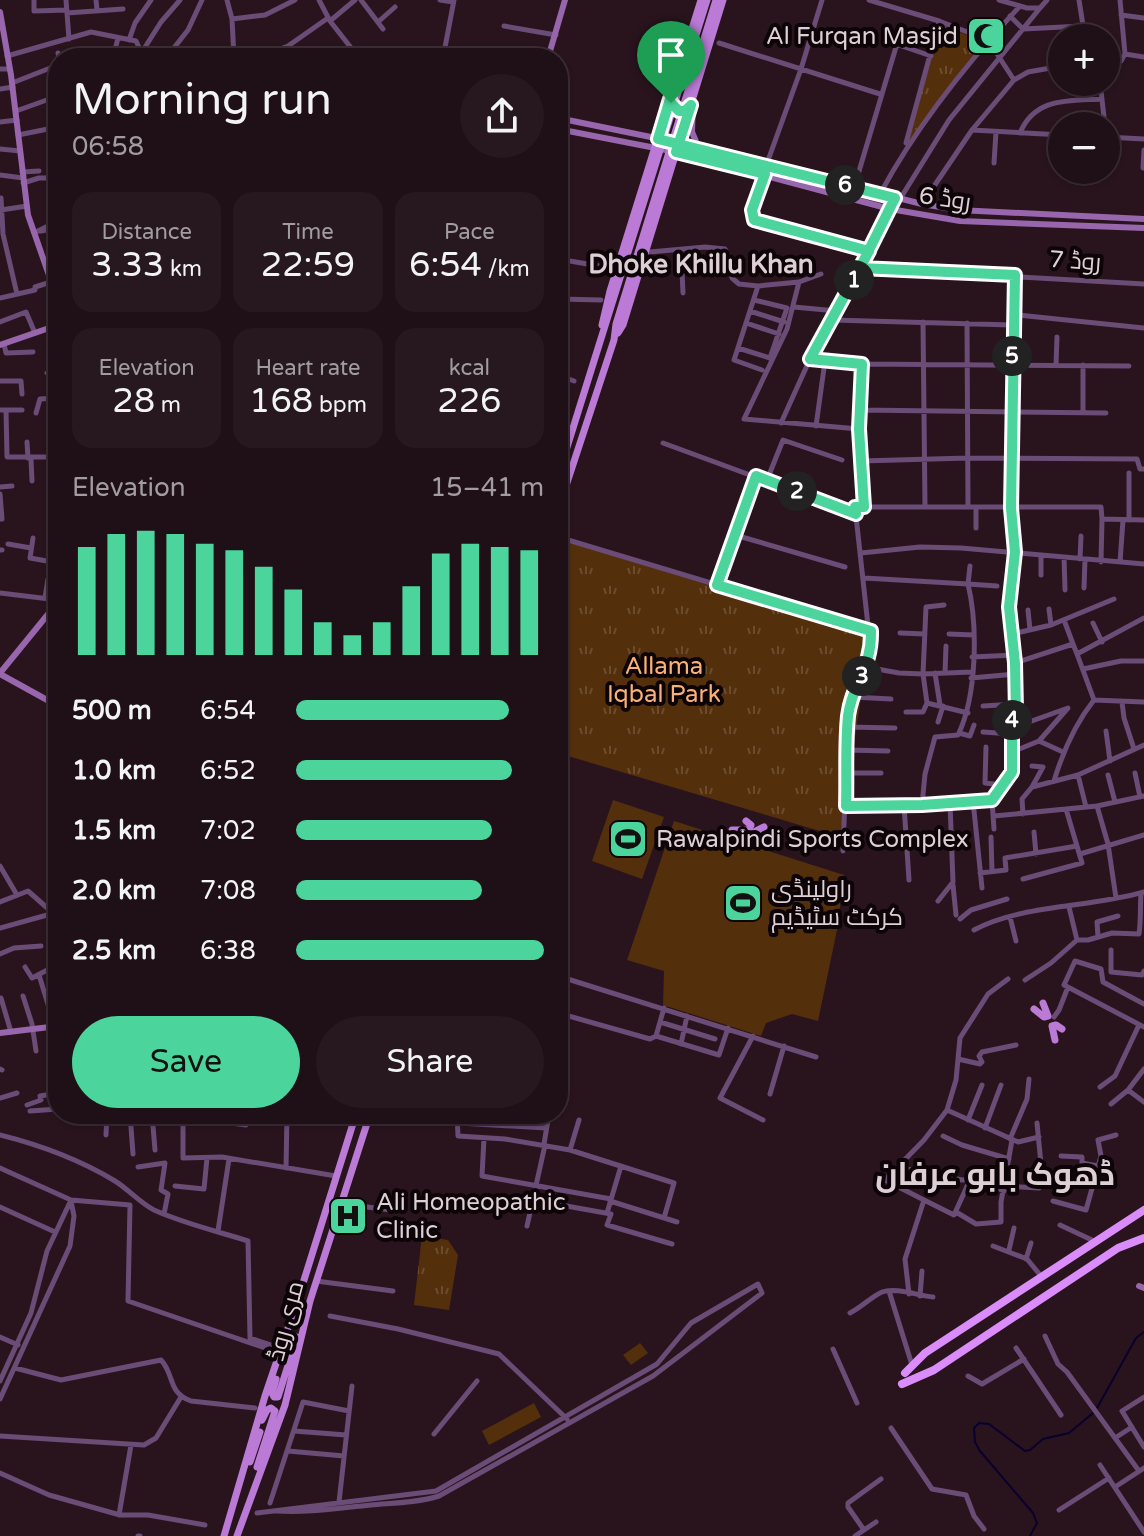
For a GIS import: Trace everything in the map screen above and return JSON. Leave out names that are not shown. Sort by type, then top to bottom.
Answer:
[{"type":"highway","points":[[908,1370],[925,1353],[1144,1210]]},
{"type":"highway","points":[[902,1384],[934,1370],[1144,1232]]},
{"type":"highway","points":[[1118,1248],[1144,1238]]},
{"type":"main road","points":[[552,48],[565,0]]},
{"type":"main road","points":[[693,56],[704,0]]},
{"type":"main road","points":[[602,339],[602,323],[610,291],[704,0]]},
{"type":"main road","points":[[568,443],[640,230],[693,56],[716,0]]},
{"type":"main road","points":[[614,340],[623,325],[723,0]]},
{"type":"main road","points":[[0,12],[27,206],[48,273]]},
{"type":"main road","points":[[670,99],[672,106],[679,111],[685,111],[692,103]]},
{"type":"main road","points":[[692,103],[692,132],[699,149]]},
{"type":"main road","name":"روڈ 6","points":[[568,120],[680,143],[890,209],[960,221],[1144,228]]},
{"type":"main road","name":"روڈ 6","points":[[568,131],[958,210],[1144,219]]},
{"type":"main road","points":[[568,480],[614,340],[640,230]]},
{"type":"main road","points":[[2,345],[48,329]]},
{"type":"main road","points":[[48,614],[0,674],[48,700]]},
{"type":"main road","points":[[732,830],[749,830],[751,825],[746,821]]},
{"type":"main road","points":[[764,827],[756,831],[764,840]]},
{"type":"main road","points":[[1034,1009],[1044,1017],[1048,1016],[1043,1003]]},
{"type":"main road","points":[[1055,1040],[1052,1026],[1062,1029]]},
{"type":"main road","points":[[0,1033],[48,1027]]},
{"type":"main road","name":"مری روڈ","points":[[225,1532],[265,1396],[353,1124]]},
{"type":"main road","name":"مری روڈ","points":[[237,1536],[285,1405],[310,1301],[367,1124]]},
{"type":"main road","points":[[299,1296],[272,1393],[274,1397],[281,1395],[292,1350],[310,1301]]},
{"type":"main road","points":[[225,1532],[263,1419],[271,1408],[275,1411],[247,1504]]},
{"type":"street","points":[[34,0],[34,11],[123,9]]},
{"type":"street","points":[[66,0],[69,39]]},
{"type":"street","points":[[96,0],[97,10]]},
{"type":"street","points":[[129,40],[135,23],[151,0]]},
{"type":"street","points":[[147,48],[161,22],[180,0]]},
{"type":"street","points":[[174,48],[188,30],[202,0]]},
{"type":"street","points":[[227,0],[232,19],[233,48]]},
{"type":"street","points":[[232,19],[265,15],[295,0]]},
{"type":"street","points":[[319,0],[351,48]]},
{"type":"street","points":[[283,48],[358,0],[383,29]]},
{"type":"street","points":[[440,0],[453,1],[445,48]]},
{"type":"street","points":[[822,0],[752,210],[754,220],[869,251]]},
{"type":"street","points":[[869,0],[988,40],[1014,80]]},
{"type":"street","points":[[999,0],[1040,8]]},
{"type":"street","points":[[781,423],[810,359],[890,209],[949,120],[1047,0]]},
{"type":"street","points":[[1079,0],[1083,24]]},
{"type":"street","points":[[1120,0],[1125,54],[1120,61]]},
{"type":"street","points":[[880,194],[905,148],[988,40],[1020,6]]},
{"type":"street","points":[[378,22],[395,7]]},
{"type":"street","points":[[1121,15],[1144,18]]},
{"type":"street","points":[[1010,16],[1023,29],[1048,28]]},
{"type":"street","points":[[905,148],[939,21]]},
{"type":"street","points":[[504,26],[557,36]]},
{"type":"street","points":[[7,56],[91,32],[136,41],[139,48]]},
{"type":"street","points":[[116,48],[118,38]]},
{"type":"street","points":[[719,43],[880,94]]},
{"type":"street","points":[[854,188],[897,46],[931,56]]},
{"type":"street","points":[[1125,54],[1144,57]]},
{"type":"street","points":[[922,204],[972,130],[1014,80],[1028,72],[1048,68]]},
{"type":"street","points":[[0,69],[9,69]]},
{"type":"street","points":[[0,89],[48,69]]},
{"type":"street","points":[[1102,96],[1103,112]]},
{"type":"street","points":[[1020,133],[1024,122],[1044,104],[1102,99]]},
{"type":"street","points":[[16,111],[48,100]]},
{"type":"street","points":[[0,122],[17,120]]},
{"type":"street","points":[[18,135],[48,129]]},
{"type":"street","points":[[972,130],[1048,134]]},
{"type":"street","points":[[994,163],[996,131]]},
{"type":"street","points":[[1120,138],[1144,139]]},
{"type":"street","points":[[0,149],[20,151]]},
{"type":"street","points":[[1143,168],[1144,150]]},
{"type":"street","points":[[23,178],[39,171]]},
{"type":"street","points":[[0,175],[48,178]]},
{"type":"street","points":[[1,198],[3,234],[17,294]]},
{"type":"street","points":[[1,210],[27,206]]},
{"type":"street","points":[[35,233],[48,226]]},
{"type":"street","points":[[35,233],[48,230]]},
{"type":"street","points":[[650,252],[705,247],[725,249],[734,281],[739,284],[758,286],[799,282],[821,274]]},
{"type":"street","points":[[681,250],[683,293]]},
{"type":"street","points":[[568,261],[611,268]]},
{"type":"street","name":"روڈ 7","points":[[860,268],[1144,284]]},
{"type":"street","points":[[994,829],[992,800],[1012,772],[1012,731],[1016,704],[1015,655],[1009,607],[1015,552],[1011,508],[1015,275]]},
{"type":"street","points":[[799,282],[787,329],[744,418],[859,429]]},
{"type":"street","points":[[0,298],[35,290],[35,287],[48,283]]},
{"type":"street","points":[[758,286],[735,361],[762,370]]},
{"type":"street","points":[[568,299],[601,300]]},
{"type":"street","points":[[738,348],[770,358],[784,322],[787,308],[754,300]]},
{"type":"street","points":[[794,307],[837,311]]},
{"type":"street","points":[[750,311],[784,322]]},
{"type":"street","points":[[0,322],[26,312],[35,334]]},
{"type":"street","points":[[1012,325],[1018,315],[1144,328]]},
{"type":"street","points":[[832,320],[1012,325]]},
{"type":"street","points":[[923,322],[925,507]]},
{"type":"street","points":[[746,323],[779,334]]},
{"type":"street","points":[[967,323],[968,507]]},
{"type":"street","points":[[1056,365],[1057,337]]},
{"type":"street","points":[[2,345],[6,353],[33,352]]},
{"type":"street","points":[[810,359],[862,364],[1129,366]]},
{"type":"street","points":[[862,364],[859,429],[864,507]]},
{"type":"street","points":[[1083,365],[1083,412]]},
{"type":"street","points":[[816,426],[824,368]]},
{"type":"street","points":[[568,379],[574,381]]},
{"type":"street","points":[[0,381],[21,381],[22,394]]},
{"type":"street","points":[[36,413],[40,399],[48,399]]},
{"type":"street","points":[[22,410],[3,410],[8,437],[7,457],[48,457]]},
{"type":"street","points":[[860,410],[1106,413]]},
{"type":"street","points":[[0,437],[8,437]]},
{"type":"street","points":[[767,480],[783,440],[842,460]]},
{"type":"street","points":[[27,442],[32,481]]},
{"type":"street","points":[[663,443],[856,514]]},
{"type":"street","points":[[861,461],[1137,459],[1140,469],[1144,469]]},
{"type":"street","points":[[1120,563],[1129,473]]},
{"type":"street","points":[[717,585],[756,476]]},
{"type":"street","points":[[0,487],[12,486]]},
{"type":"street","points":[[0,494],[0,519]]},
{"type":"street","points":[[843,851],[848,727],[853,697],[871,653],[855,507],[1101,507],[1101,562]]},
{"type":"street","points":[[976,507],[976,528]]},
{"type":"street","points":[[1102,519],[1144,520]]},
{"type":"street","points":[[735,535],[845,567]]},
{"type":"street","points":[[1081,536],[1084,588]]},
{"type":"street","points":[[33,538],[30,558],[48,561]]},
{"type":"street","points":[[568,540],[871,631]]},
{"type":"street","points":[[8,544],[31,548]]},
{"type":"street","points":[[861,553],[920,547],[1144,564]]},
{"type":"street","points":[[1041,555],[1041,575]]},
{"type":"street","points":[[1064,557],[1065,590]]},
{"type":"street","points":[[922,805],[925,774],[935,737],[956,736],[968,713],[974,635],[968,584],[970,566]]},
{"type":"street","points":[[864,578],[997,586]]},
{"type":"street","points":[[45,598],[48,579]]},
{"type":"street","points":[[0,593],[48,599]]},
{"type":"street","points":[[1012,634],[1051,625],[1114,599]]},
{"type":"street","points":[[906,712],[923,712],[927,703],[923,674],[926,606],[944,605]]},
{"type":"street","points":[[1049,609],[1051,625]]},
{"type":"street","points":[[1028,610],[1030,630]]},
{"type":"street","points":[[1077,654],[1144,618]]},
{"type":"street","points":[[1064,620],[1094,700]]},
{"type":"street","points":[[1093,623],[1102,642]]},
{"type":"street","points":[[900,633],[925,634]]},
{"type":"street","points":[[949,634],[974,635]]},
{"type":"street","points":[[1015,663],[1073,644]]},
{"type":"street","points":[[945,673],[946,646]]},
{"type":"street","points":[[972,657],[1015,655]]},
{"type":"street","points":[[1083,669],[1121,661],[1144,661]]},
{"type":"street","points":[[866,667],[899,673],[1016,674]]},
{"type":"street","points":[[935,673],[941,705],[938,722]]},
{"type":"street","points":[[853,697],[891,699]]},
{"type":"street","points":[[1094,700],[1144,702]]},
{"type":"street","points":[[1054,781],[1063,752],[1082,715],[1094,700]]},
{"type":"street","points":[[1122,702],[1134,749]]},
{"type":"street","points":[[927,703],[968,713]]},
{"type":"street","points":[[983,706],[1016,704]]},
{"type":"street","points":[[983,732],[1012,731],[1067,707],[1039,741],[1012,752]]},
{"type":"street","points":[[959,733],[970,736],[974,725]]},
{"type":"street","points":[[848,727],[895,728]]},
{"type":"street","points":[[1106,731],[1110,761]]},
{"type":"street","points":[[1039,741],[1063,752]]},
{"type":"street","points":[[1032,787],[1078,775],[1144,745]]},
{"type":"street","points":[[986,747],[986,784],[1003,785]]},
{"type":"street","points":[[847,750],[888,751]]},
{"type":"street","points":[[1023,814],[1022,799],[1043,767],[1032,766]]},
{"type":"street","points":[[847,773],[881,773]]},
{"type":"street","points":[[994,816],[1097,806],[1142,796],[1135,773]]},
{"type":"street","points":[[1078,775],[1086,807]]},
{"type":"street","points":[[1108,775],[1115,802]]},
{"type":"street","points":[[846,806],[992,800]]},
{"type":"street","points":[[973,801],[982,888]]},
{"type":"street","points":[[950,803],[953,884],[958,917],[1007,899]]},
{"type":"street","points":[[904,805],[909,880]]},
{"type":"street","points":[[1097,806],[1108,844],[1116,898]]},
{"type":"street","points":[[1023,879],[1080,864],[1066,809]]},
{"type":"street","points":[[1034,832],[1036,854]]},
{"type":"street","points":[[1079,854],[1144,835]]},
{"type":"street","points":[[991,837],[992,872]]},
{"type":"street","points":[[980,873],[1006,870],[1005,858],[1077,846]]},
{"type":"street","points":[[0,866],[17,895]]},
{"type":"street","points":[[938,901],[953,884]]},
{"type":"street","points":[[0,902],[28,891],[48,907]]},
{"type":"street","points":[[974,930],[988,922],[1010,917],[1142,893],[1139,934],[1112,933],[1077,940],[1025,980]]},
{"type":"street","points":[[1069,907],[1077,940]]},
{"type":"street","points":[[0,928],[48,914]]},
{"type":"street","points":[[1098,937],[1097,922],[1118,916]]},
{"type":"street","points":[[1010,917],[1016,941]]},
{"type":"street","points":[[0,954],[14,948],[41,946]]},
{"type":"street","points":[[1111,950],[1111,972],[1142,975],[1144,971]]},
{"type":"street","points":[[1100,1087],[1115,1076],[1142,1026],[1064,985],[1075,961],[1101,969],[1112,967]]},
{"type":"street","points":[[25,967],[32,978],[48,970]]},
{"type":"street","points":[[1101,969],[1103,982],[1144,1004]]},
{"type":"street","points":[[39,975],[48,1000]]},
{"type":"street","points":[[568,979],[816,1057]]},
{"type":"street","points":[[969,1182],[956,1212],[951,1216],[886,1182],[886,1179],[924,1140],[947,1110],[956,1080],[960,1038],[988,994],[1008,979]]},
{"type":"street","points":[[1054,1017],[1068,987]]},
{"type":"street","points":[[23,996],[36,1051]]},
{"type":"street","points":[[1,998],[11,1032]]},
{"type":"street","points":[[656,1036],[664,1008]]},
{"type":"street","points":[[568,1016],[650,1039],[656,1036],[719,1055],[728,1028]]},
{"type":"street","points":[[681,1044],[687,1016]]},
{"type":"street","points":[[660,1022],[715,1039]]},
{"type":"street","points":[[753,1036],[720,1098],[763,1120]]},
{"type":"street","points":[[958,1059],[980,1064],[982,1052],[1016,1045]]},
{"type":"street","points":[[770,1094],[784,1046]]},
{"type":"street","points":[[1111,1104],[1128,1090],[1144,1069]]},
{"type":"street","points":[[956,1212],[976,1224],[1001,1222],[1011,1139],[1027,1099],[1029,1079]]},
{"type":"street","points":[[968,1120],[982,1085]]},
{"type":"street","points":[[985,1128],[1001,1085]]},
{"type":"street","points":[[1128,1090],[1144,1102]]},
{"type":"street","points":[[0,1098],[17,1093]]},
{"type":"street","points":[[48,1095],[40,1096],[41,1100],[28,1108],[48,1109]]},
{"type":"street","points":[[947,1110],[1018,1142],[1039,1137]]},
{"type":"street","points":[[570,1150],[579,1120]]},
{"type":"street","points":[[896,1167],[962,1180],[976,1179],[1004,1189],[1039,1188],[1041,1164],[1037,1123]]},
{"type":"street","points":[[106,1135],[107,1124]]},
{"type":"street","points":[[131,1124],[133,1154]]},
{"type":"street","points":[[153,1124],[155,1150]]},
{"type":"street","points":[[183,1124],[183,1158],[229,1159],[336,1176]]},
{"type":"street","points":[[286,1168],[287,1124]]},
{"type":"street","points":[[458,1124],[458,1136],[544,1144],[674,1183],[664,1218]]},
{"type":"street","points":[[476,1124],[546,1128]]},
{"type":"street","points":[[527,1226],[547,1124]]},
{"type":"street","points":[[0,1135],[47,1149],[97,1170],[128,1189],[150,1208],[164,1214],[248,1241],[250,1338],[274,1346]]},
{"type":"street","points":[[1053,1201],[1086,1210],[1101,1156],[1098,1140],[1116,1135]]},
{"type":"street","points":[[943,1136],[1009,1159]]},
{"type":"street","points":[[484,1138],[482,1176],[610,1200],[677,1222]]},
{"type":"street","points":[[1061,1156],[1082,1157],[1077,1184]]},
{"type":"street","points":[[175,1186],[204,1189],[207,1158]]},
{"type":"street","points":[[218,1231],[229,1159]]},
{"type":"street","points":[[138,1167],[165,1163],[161,1190],[168,1194],[164,1214]]},
{"type":"street","points":[[1082,1163],[1098,1166]]},
{"type":"street","points":[[607,1213],[621,1166]]},
{"type":"street","points":[[0,1168],[71,1200],[130,1205],[128,1301],[281,1354]]},
{"type":"street","points":[[1053,1172],[1080,1171]]},
{"type":"street","points":[[0,1381],[31,1313],[47,1251],[71,1200]]},
{"type":"street","points":[[0,1399],[70,1246],[74,1216],[71,1200]]},
{"type":"street","points":[[533,1200],[611,1214],[607,1225],[672,1244]]},
{"type":"street","points":[[909,1294],[905,1259],[924,1200]]},
{"type":"street","points":[[352,1205],[398,1211]]},
{"type":"street","points":[[0,1207],[55,1232]]},
{"type":"street","points":[[1060,1225],[1095,1242]]},
{"type":"street","points":[[1009,1250],[1014,1228]]},
{"type":"street","points":[[1026,1259],[1031,1243]]},
{"type":"street","points":[[993,1246],[1026,1259],[1041,1277]]},
{"type":"street","points":[[920,1296],[922,1271]]},
{"type":"street","points":[[316,1281],[393,1291]]},
{"type":"street","points":[[257,1513],[436,1491],[568,1420],[662,1370],[762,1293],[758,1284],[691,1323],[657,1364],[568,1420],[455,1488],[431,1499],[276,1511]]},
{"type":"street","points":[[889,1291],[908,1370]]},
{"type":"street","points":[[850,1313],[889,1291],[933,1297]]},
{"type":"street","points":[[330,1316],[499,1354],[568,1420]]},
{"type":"street","points":[[682,1334],[684,1342],[691,1347]]},
{"type":"street","points":[[1045,1336],[1058,1364],[1141,1469],[1115,1487]]},
{"type":"street","points":[[0,1337],[18,1345]]},
{"type":"street","points":[[1016,1348],[1061,1415]]},
{"type":"street","points":[[833,1349],[857,1403]]},
{"type":"street","points":[[968,1376],[982,1384],[1024,1359]]},
{"type":"street","points":[[15,1368],[61,1380],[161,1360],[177,1395],[191,1401],[255,1408]]},
{"type":"street","points":[[657,1364],[662,1370]]},
{"type":"street","points":[[434,1434],[477,1381]]},
{"type":"street","points":[[339,1502],[352,1386]]},
{"type":"street","points":[[0,1438],[144,1445],[156,1438],[181,1397]]},
{"type":"street","points":[[1144,1397],[1122,1411],[1142,1439],[1144,1447]]},
{"type":"street","points":[[270,1503],[303,1402],[349,1411]]},
{"type":"street","points":[[1115,1438],[1132,1427]]},
{"type":"street","points":[[891,1428],[932,1489],[966,1495],[974,1516],[984,1529]]},
{"type":"street","points":[[294,1431],[346,1435]]},
{"type":"street","points":[[119,1515],[131,1445]]},
{"type":"street","points":[[288,1451],[344,1456]]},
{"type":"street","points":[[1100,1465],[1144,1532]]},
{"type":"street","points":[[0,1473],[49,1495],[119,1515],[148,1515],[205,1525]]},
{"type":"street","points":[[1059,1510],[1109,1478]]},
{"type":"street","points":[[864,1530],[848,1503],[881,1479]]},
{"type":"street","points":[[855,1536],[876,1522]]},
{"type":"green space","points":[[940,24],[984,42],[907,145]]},
{"type":"green space","name":"Allama Iqbal Park","points":[[571,541],[871,631],[840,837],[568,756],[568,551]]},
{"type":"green space","name":"Rawalpindi Sports Complex","points":[[613,800],[664,817],[642,879],[592,861]]},
{"type":"green space","name":"راولپنڈی کرکٹ سٹیڈیم","points":[[674,821],[844,875],[837,930],[818,1021],[792,1014],[766,1023],[761,1036],[663,1005],[664,971],[627,960]]},
{"type":"green space","points":[[422,1236],[448,1240],[458,1255],[449,1310],[414,1305]]},
{"type":"green space","points":[[640,1343],[648,1353],[631,1365],[623,1355]]},
{"type":"green space","points":[[534,1403],[541,1417],[489,1445],[482,1431]]},
{"type":"waterway","points":[[1097,1408],[1136,1338],[1144,1332]]},
{"type":"waterway","points":[[1030,1536],[1037,1523],[1033,1513],[980,1451],[975,1442],[974,1428],[979,1423],[989,1424],[1025,1451],[1043,1439],[1069,1433],[1093,1413]]},
{"type":"place","name":"Al Furqan Masjid","points":[[986,36]]},
{"type":"place","name":"Rawalpindi Sports Complex","points":[[628,839]]},
{"type":"place","name":"راولپنڈی کرکٹ سٹیڈیم","points":[[743,903]]},
{"type":"place","name":"Ali Homeopathic Clinic","points":[[348,1216]]},
{"type":"district","name":"Dhoke Khillu Khan","points":[[701,264]]},
{"type":"district","name":"ڈھوک بابو عرفان","points":[[995,1175]]},
{"type":"route","points":[[671,103],[670,99],[658,139],[680,143],[895,198],[890,209],[860,268],[1015,275],[1011,508],[1015,552],[1009,607],[1016,712],[1012,720],[1012,772],[992,800],[846,806],[848,715],[855,689],[871,653],[871,631],[717,585],[756,476],[856,514],[855,507],[864,507],[859,429],[862,364],[810,359],[832,320],[869,251],[754,220],[752,210],[765,174],[676,152],[680,143],[691,105],[685,111],[679,111],[671,103]]}]
